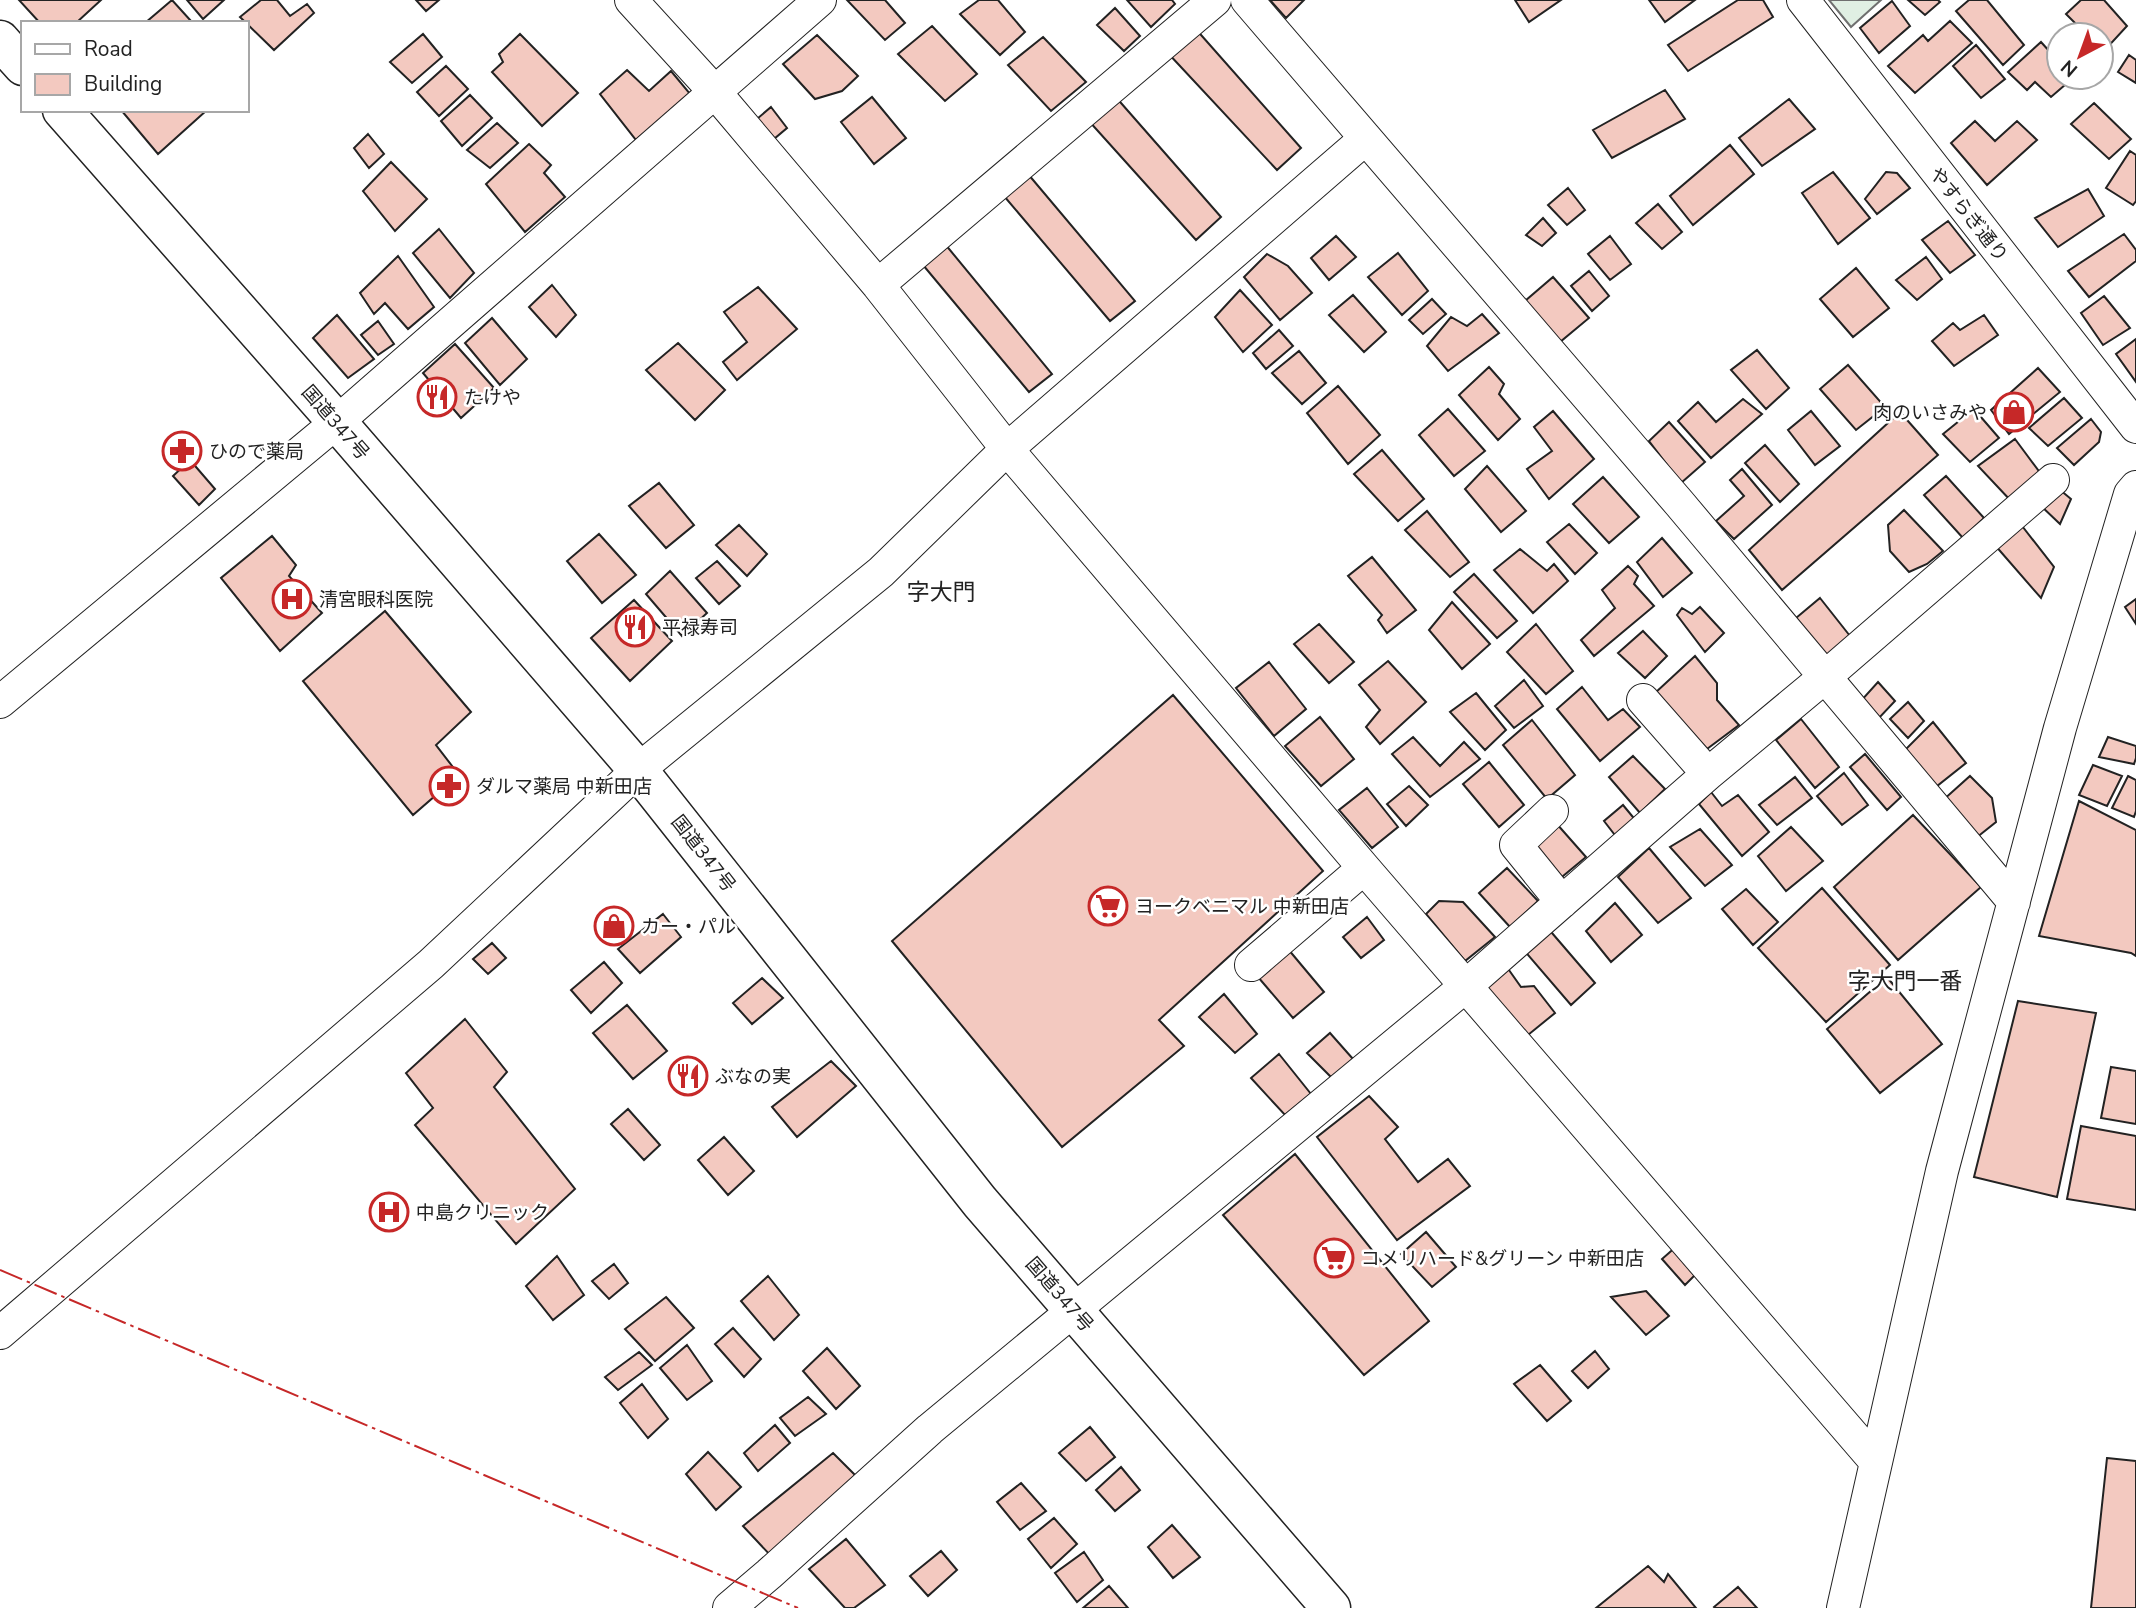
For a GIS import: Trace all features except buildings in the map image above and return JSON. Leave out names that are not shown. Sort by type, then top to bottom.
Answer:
[{"type":"highway","points":[[0,40],[21,64]]},
{"type":"highway","name":"国道347号","points":[[64,112],[638,770],[980,1202],[1331,1608]]},
{"type":"street","points":[[631,0],[714,92],[878,285],[1007,449],[1876,1462]]},
{"type":"street","points":[[2,698],[337,422],[820,0]]},
{"type":"street","points":[[878,285],[1215,0]]},
{"type":"street","points":[[1247,0],[1826,676],[2014,902]]},
{"type":"street","name":"やすらぎ通り","points":[[1803,0],[2136,427]]},
{"type":"street","points":[[0,1334],[430,964],[638,770],[881,572],[1007,449],[1365,139]]},
{"type":"street","points":[[729,1608],[930,1429],[1467,985],[1708,774],[2053,480]]},
{"type":"street","points":[[1843,1608],[1942,1171],[2060,728],[2130,494],[2136,487]]},
{"type":"street","points":[[1643,700],[1708,774]]},
{"type":"street","points":[[1552,811],[1516,845],[1562,902]]},
{"type":"street","points":[[1251,965],[1364,868]]},
{"type":"green space","points":[[1829,0],[1881,0],[1851,27]]},
{"type":"power","points":[[0,1270],[798,1608]]},
{"type":"place","name":"たけや","points":[[437,397]]},
{"type":"place","name":"肉のいさみや","points":[[2014,412]]},
{"type":"place","name":"ひので薬局","points":[[182,451]]},
{"type":"place","name":"清宮眼科医院","points":[[292,599]]},
{"type":"place","name":"平禄寿司","points":[[635,627]]},
{"type":"place","name":"ダルマ薬局 中新田店","points":[[449,786]]},
{"type":"place","name":"ヨークベニマル 中新田店","points":[[1108,906]]},
{"type":"place","name":"カー・パル","points":[[614,926]]},
{"type":"place","name":"ぶなの実","points":[[688,1076]]},
{"type":"place","name":"中島クリニック","points":[[389,1212]]},
{"type":"place","name":"コメリハード&グリーン 中新田店","points":[[1334,1258]]},
{"type":"district","name":"字大門","points":[[941,592]]},
{"type":"district","name":"字大門一番","points":[[1905,981]]}]
